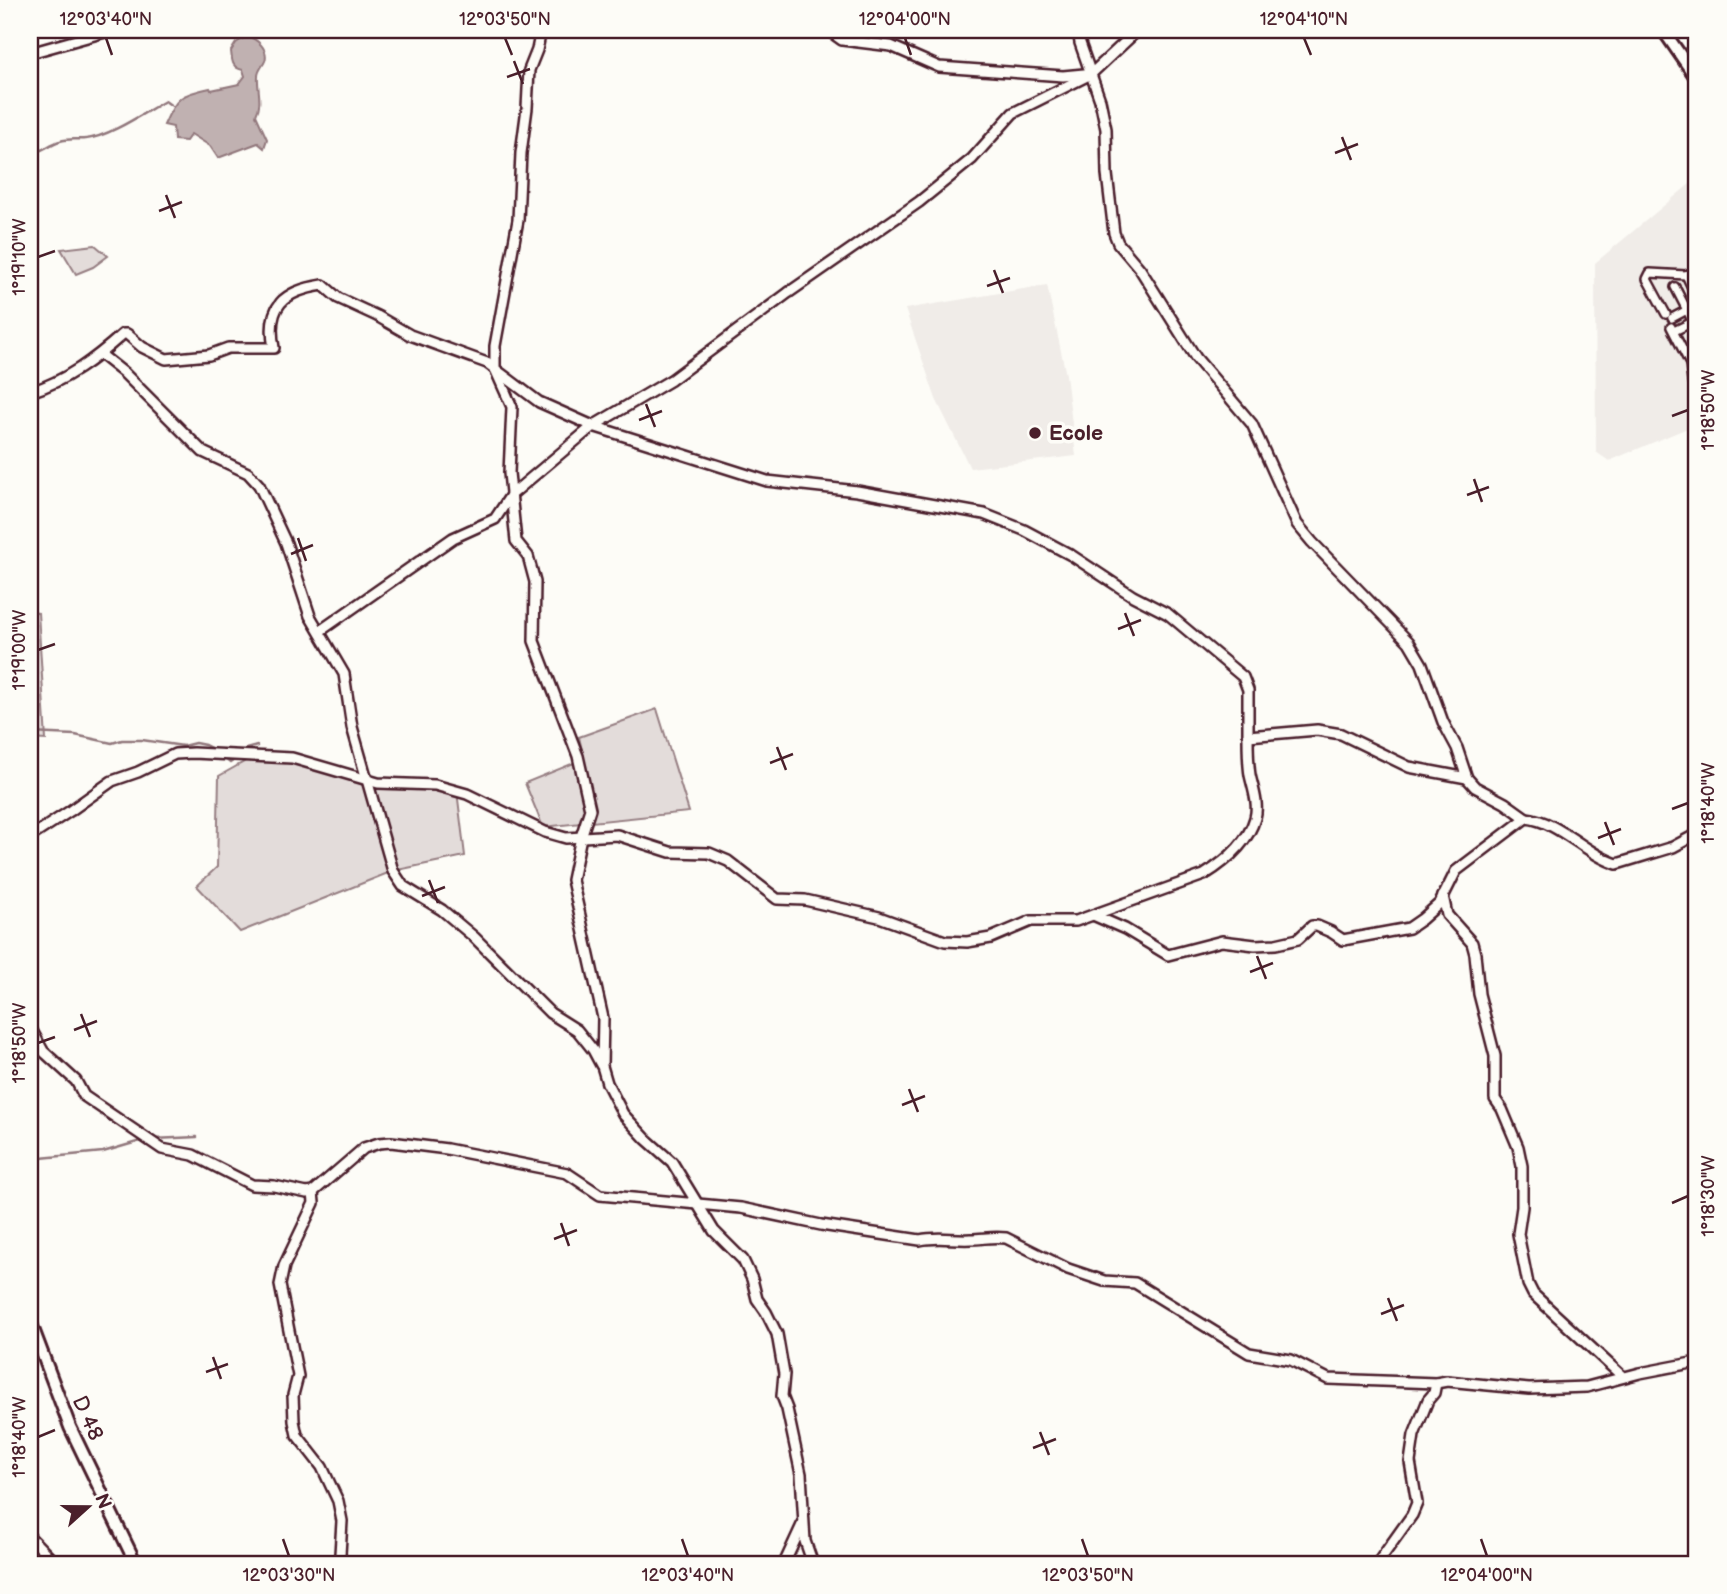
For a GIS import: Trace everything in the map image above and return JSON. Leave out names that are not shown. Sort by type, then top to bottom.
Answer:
[{"type":"street","points":[[30,53],[93,32],[112,30]]},
{"type":"street","points":[[541,30],[529,70],[518,220],[507,273],[506,298],[495,346],[495,369],[512,407],[509,473],[511,495],[516,541],[528,556],[535,582],[534,641],[578,756],[590,809],[572,880],[603,1018],[602,1066]]},
{"type":"street","points":[[828,30],[842,40],[891,46],[939,67],[1063,76],[1091,74]]},
{"type":"street","points":[[1078,30],[1100,100],[1106,129],[1107,174],[1114,233],[1118,243],[1140,269],[1196,358],[1252,424],[1297,524],[1409,642],[1422,664],[1467,778],[1475,787],[1526,818],[1534,818],[1554,828],[1579,845],[1617,864],[1673,847],[1697,834]]},
{"type":"street","points":[[320,631],[453,538],[495,519],[511,495],[593,426],[671,380],[788,293],[919,202],[972,159],[1013,113],[1091,74],[1138,30]]},
{"type":"street","points":[[1662,30],[1697,79]]},
{"type":"street","points":[[1697,270],[1686,275],[1650,273],[1647,279],[1690,364],[1692,381],[1697,378]]},
{"type":"street","points":[[1686,275],[1697,298]]},
{"type":"street","points":[[30,392],[54,385],[100,354],[123,334],[127,334],[156,356],[166,359],[209,355],[228,348],[269,350],[274,348],[271,332],[274,311],[298,289],[323,285],[338,299],[377,316],[410,335],[486,363],[538,402],[593,426],[767,481],[857,491],[984,514],[1024,530],[1071,555],[1133,596],[1168,614],[1243,677],[1248,690],[1250,773],[1256,800],[1256,817],[1238,849],[1204,874],[1076,921],[1031,921],[991,938],[967,942],[945,941],[879,917],[805,900],[777,899],[728,861],[709,853],[670,852],[617,835],[566,838],[545,832],[467,794],[435,785],[378,783],[292,758],[193,752],[175,754],[138,772],[111,781],[30,836]]},
{"type":"street","points":[[1675,287],[1695,321]]},
{"type":"street","points":[[1671,322],[1687,310]]},
{"type":"street","points":[[1671,322],[1695,321]]},
{"type":"street","points":[[100,354],[124,373],[203,452],[248,473],[260,485],[286,543],[310,616],[344,674],[352,727],[393,871],[403,886],[442,910],[474,937],[550,1013],[577,1030],[602,1066],[607,1083],[623,1114],[672,1162],[714,1231],[743,1260],[757,1299],[777,1334],[783,1374],[782,1396],[801,1474],[804,1541],[813,1564]]},
{"type":"street","points":[[1248,736],[1317,730],[1341,734],[1409,767],[1467,778]]},
{"type":"street","points":[[1093,915],[1125,929],[1168,955],[1222,941],[1255,945],[1276,944],[1298,939],[1312,926],[1343,940],[1409,928],[1440,903],[1456,871],[1526,818]]},
{"type":"street","points":[[1443,894],[1447,915],[1472,943],[1479,994],[1495,1056],[1495,1100],[1513,1134],[1522,1166],[1522,1207],[1518,1234],[1528,1284],[1533,1294],[1623,1377]]},
{"type":"street","points":[[30,1027],[43,1051],[70,1075],[84,1096],[162,1149],[193,1155],[252,1185],[313,1192],[364,1148],[391,1142],[447,1149],[567,1173],[600,1195],[741,1208],[821,1225],[920,1240],[934,1237],[1006,1238],[1068,1269],[1104,1281],[1135,1283],[1249,1353],[1291,1360],[1328,1379],[1436,1383],[1447,1381],[1529,1389],[1587,1387],[1697,1362]]},
{"type":"street","points":[[313,1192],[314,1203],[285,1266],[280,1285],[298,1376],[293,1395],[297,1435],[322,1467],[338,1501],[342,1521],[343,1564]]},
{"type":"street","name":"D 48","points":[[30,1321],[70,1427],[136,1564]]},
{"type":"street","points":[[1377,1564],[1412,1515],[1417,1503],[1410,1462],[1414,1435],[1436,1383]]},
{"type":"street","points":[[784,1564],[802,1524]]},
{"type":"street","points":[[30,1537],[56,1564]]},
{"type":"shaded area","points":[[247,36],[258,42],[266,57],[258,74],[259,100],[256,115],[267,139],[264,148],[258,143],[218,158],[210,146],[191,134],[186,141],[174,140],[173,127],[164,125],[172,108],[181,98],[200,90],[239,84],[245,76],[243,70],[233,64],[231,51],[236,43]]},
{"type":"shaded area","points":[[1697,178],[1697,424],[1609,461],[1596,452],[1595,263]]},
{"type":"shaded area","points":[[95,245],[108,256],[93,267],[76,274],[61,249]]},
{"type":"shaded area","points":[[1047,285],[1066,375],[1076,456],[970,468],[936,399],[905,309]]},
{"type":"shaded area","points":[[30,612],[38,613],[46,740],[30,739]]},
{"type":"shaded area","points":[[657,709],[689,812],[543,827],[525,783],[584,759],[579,737]]},
{"type":"shaded area","points":[[253,757],[292,758],[378,783],[457,791],[465,856],[393,871],[240,932],[197,886],[217,867],[219,776]]},
{"type":"waterway","points":[[30,153],[63,140],[86,139],[105,134],[165,101],[172,106]]},
{"type":"waterway","points":[[30,733],[75,735],[112,743],[122,740],[183,746],[195,743],[215,750]]},
{"type":"waterway","points":[[241,754],[246,749],[257,746]]},
{"type":"waterway","points":[[223,757],[230,763],[237,758]]},
{"type":"waterway","points":[[154,1139],[197,1137]]},
{"type":"waterway","points":[[30,1159],[103,1152],[144,1140]]},
{"type":"place","name":"Ecole","points":[[1035,433]]}]
